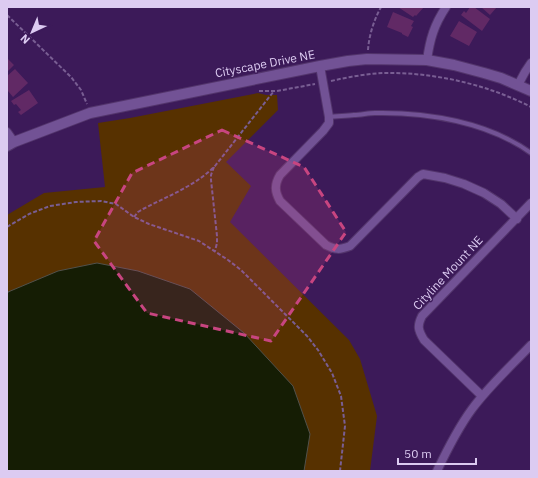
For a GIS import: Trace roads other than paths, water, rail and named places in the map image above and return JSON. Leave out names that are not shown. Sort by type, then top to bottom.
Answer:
[{"type":"street","points":[[427,60],[429,44],[433,31],[446,7]]},
{"type":"street","name":"Cityscape Drive NE","points":[[10,144],[90,113],[320,66],[367,59],[427,60],[454,65],[484,73],[531,91]]},
{"type":"street","points":[[518,85],[527,67],[531,63]]},
{"type":"street","points":[[320,66],[329,123],[327,127],[280,175],[276,186],[277,195],[280,201],[326,245],[337,250],[350,246],[418,177],[423,174],[445,178],[464,184],[484,193],[501,204],[516,218]]},
{"type":"street","points":[[7,132],[10,144]]},
{"type":"street","name":"Cityline Mount NE","points":[[482,396],[424,340],[418,328],[419,322],[422,316],[531,203]]},
{"type":"street","points":[[436,471],[454,437],[472,409],[482,396],[531,345]]},
{"type":"lane","points":[[329,117],[373,113],[425,115],[474,125],[504,138],[531,153]]}]
